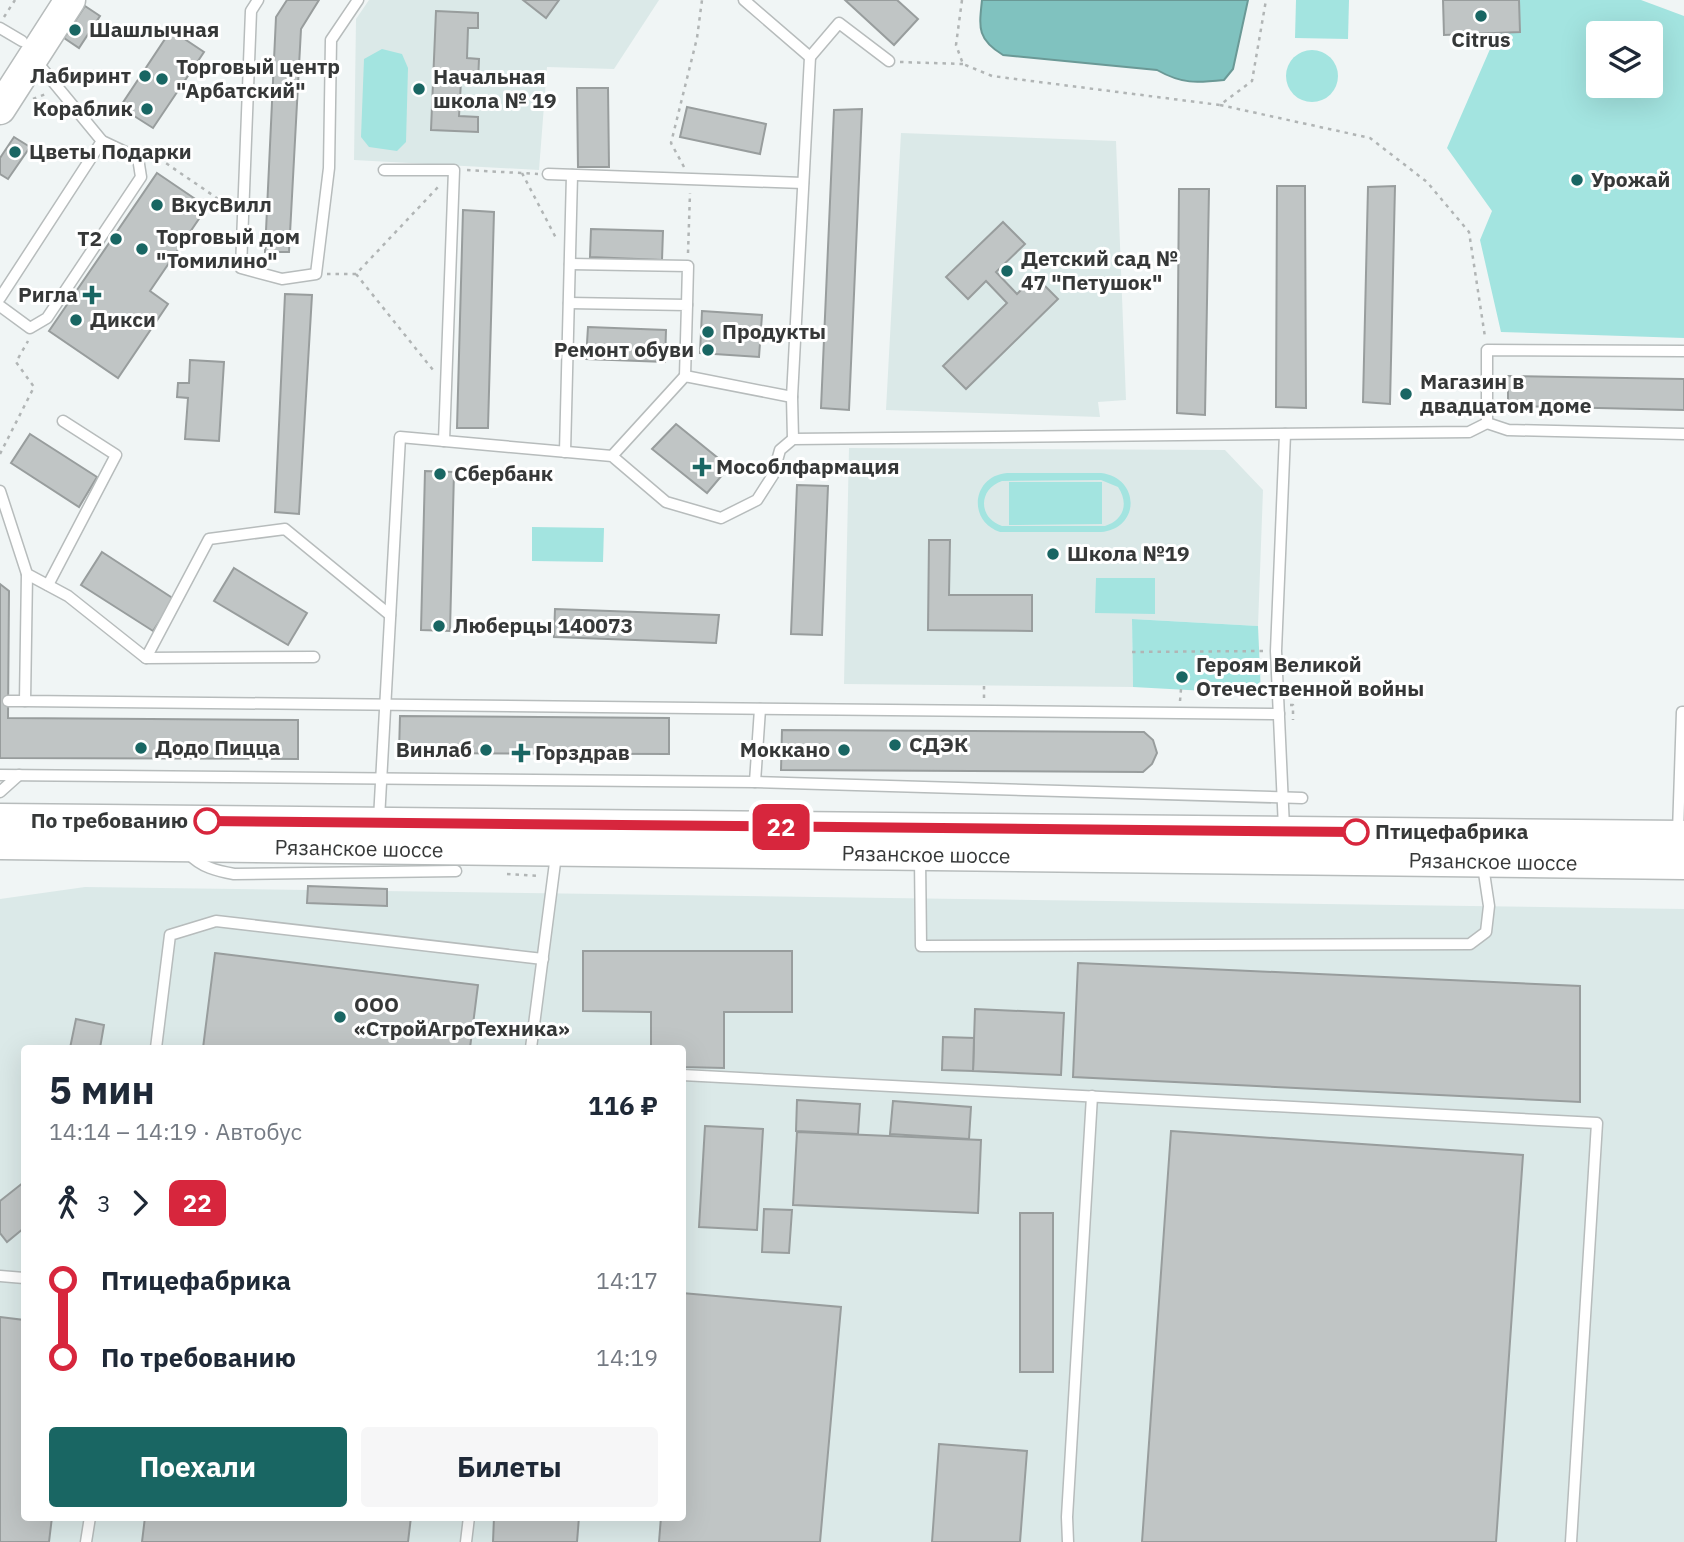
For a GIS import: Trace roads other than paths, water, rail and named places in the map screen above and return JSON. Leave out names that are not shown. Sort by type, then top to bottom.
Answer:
[{"type":"main road","points":[[0,75],[14,37],[48,0]]},
{"type":"main road","points":[[0,109],[14,37],[70,0]]},
{"type":"main road","name":"Рязанское шоссе","points":[[0,819],[1284,831],[1682,845]]},
{"type":"main road","name":"Рязанское шоссе","points":[[0,844],[1483,862],[1682,845]]},
{"type":"lane","points":[[258,0],[251,11],[241,268],[282,279],[316,274],[329,168],[331,40],[358,0]]},
{"type":"lane","points":[[744,0],[810,57]]},
{"type":"lane","points":[[793,439],[792,397],[810,57],[839,23],[889,61]]},
{"type":"lane","points":[[0,306],[30,328],[47,318],[141,177],[138,158],[102,141],[14,37]]},
{"type":"lane","points":[[0,298],[102,141]]},
{"type":"lane","points":[[384,170],[454,170],[444,441]]},
{"type":"lane","points":[[548,174],[803,183]]},
{"type":"lane","points":[[565,452],[572,175]]},
{"type":"lane","points":[[570,264],[688,266],[685,376],[612,456]]},
{"type":"lane","points":[[569,303],[687,305]]},
{"type":"lane","points":[[1487,423],[1487,350],[1684,351]]},
{"type":"lane","points":[[685,376],[792,397]]},
{"type":"lane","points":[[48,585],[116,456],[63,421]]},
{"type":"lane","points":[[379,823],[400,437],[612,456],[666,502],[721,518],[757,500],[773,475],[780,450],[793,439],[1469,432],[1487,423],[1508,430],[1684,434]]},
{"type":"lane","points":[[1284,831],[1276,651],[1285,434]]},
{"type":"lane","points":[[0,491],[27,574],[25,701]]},
{"type":"lane","points":[[146,658],[209,539],[285,529],[390,615]]},
{"type":"lane","points":[[27,574],[68,596],[146,658],[314,657]]},
{"type":"lane","points":[[8,701],[1279,714]]},
{"type":"lane","points":[[755,782],[760,709]]},
{"type":"lane","points":[[1682,845],[1684,712]]},
{"type":"lane","points":[[0,775],[755,782],[1302,798]]},
{"type":"lane","points":[[0,792],[19,775]]},
{"type":"lane","points":[[182,847],[195,860],[213,870],[234,874],[456,871]]},
{"type":"lane","points":[[531,1045],[556,851]]},
{"type":"lane","points":[[920,855],[921,946],[1470,944],[1486,932],[1489,906],[1483,862]]},
{"type":"lane","points":[[156,1045],[170,935],[216,921],[543,960]]},
{"type":"lane","points":[[686,1075],[1597,1123],[1571,1542]]},
{"type":"lane","points":[[1068,1542],[1092,1096]]},
{"type":"lane","points":[[0,1276],[21,1278]]},
{"type":"lane","points":[[86,1542],[89,1521]]},
{"type":"lane","points":[[466,1542],[469,1521]]},
{"type":"place","name":"Citrus","points":[[1481,16]]},
{"type":"place","name":"Шашлычная","points":[[75,30]]},
{"type":"place","name":"Лабиринт","points":[[145,76]]},
{"type":"place","name":"Торговый центр \"Арбатский\"","points":[[162,79]]},
{"type":"place","name":"Начальная школа № 19","points":[[419,89]]},
{"type":"place","name":"Кораблик","points":[[147,109]]},
{"type":"place","name":"Цветы Подарки","points":[[15,152]]},
{"type":"place","name":"Урожай","points":[[1577,180]]},
{"type":"place","name":"ВкусВилл","points":[[157,205]]},
{"type":"place","name":"T2","points":[[116,239]]},
{"type":"place","name":"Торговый дом \"Томилино\"","points":[[142,249]]},
{"type":"place","name":"Детский сад № 47 \"Петушок\"","points":[[1007,271]]},
{"type":"place","name":"Ригла","points":[[92,295]]},
{"type":"place","name":"Дикси","points":[[76,320]]},
{"type":"place","name":"Продукты","points":[[708,332]]},
{"type":"place","name":"Ремонт обуви","points":[[708,350]]},
{"type":"place","name":"Магазин в двадцатом доме","points":[[1406,394]]},
{"type":"place","name":"Мособлфармация","points":[[702,467]]},
{"type":"place","name":"Сбербанк","points":[[440,474]]},
{"type":"place","name":"Школа №19","points":[[1053,554]]},
{"type":"place","name":"Люберцы 140073","points":[[439,626]]},
{"type":"place","name":"Героям Великой Отечественной войны","points":[[1182,677]]},
{"type":"place","name":"СДЭК","points":[[895,745]]},
{"type":"place","name":"Додо Пицца","points":[[141,748]]},
{"type":"place","name":"Винлаб","points":[[486,750]]},
{"type":"place","name":"Моккано","points":[[844,750]]},
{"type":"place","name":"Горздрав","points":[[521,753]]},
{"type":"place","name":"По требованию","points":[[207,821]]},
{"type":"place","name":"Птицефабрика","points":[[1356,832]]},
{"type":"place","name":"ООО «СтройАгроТехника»","points":[[340,1017]]}]
